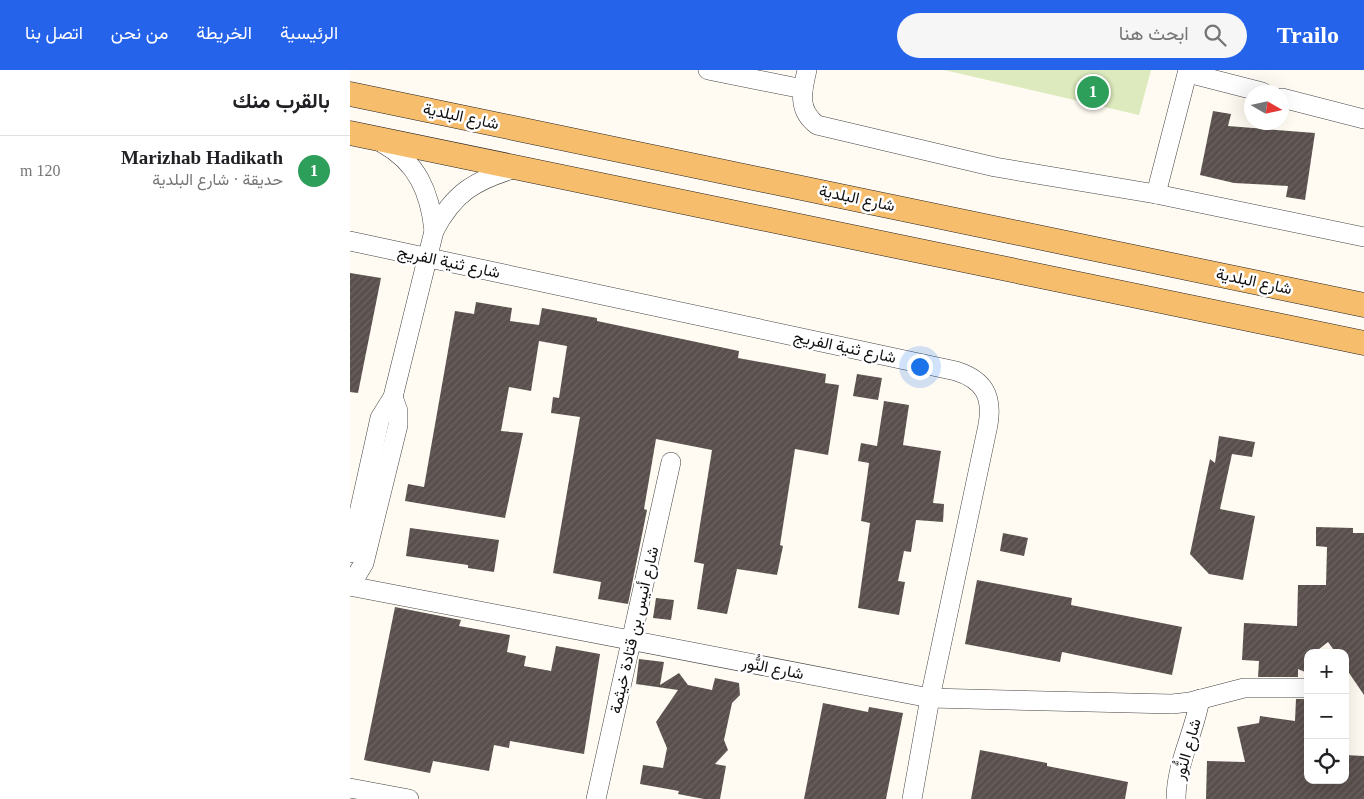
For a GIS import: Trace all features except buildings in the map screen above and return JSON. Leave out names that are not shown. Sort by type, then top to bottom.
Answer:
[{"type":"main road","name":"شارع البلدية","points":[[350,94],[1364,305]]},
{"type":"main road","points":[[350,133],[1364,343]]},
{"type":"street","points":[[708,70],[803,89]]},
{"type":"street","points":[[807,70],[803,89],[804,111],[817,125],[996,166],[1156,194],[1364,237]]},
{"type":"street","points":[[1156,194],[1188,71],[1244,87]]},
{"type":"street","points":[[1289,100],[1364,119]]},
{"type":"street","points":[[374,138],[402,156],[422,180],[428,195],[434,231]]},
{"type":"street","points":[[350,553],[380,418],[393,397],[434,231],[452,202],[464,191],[478,181],[516,168]]},
{"type":"street","name":"شارع ثنية الفريج","points":[[350,240],[956,371],[969,376],[980,384],[988,397],[990,411],[988,425],[930,698],[912,799]]},
{"type":"street","points":[[350,586],[364,563],[398,425],[398,411],[393,397]]},
{"type":"street","name":"شارع أنيس بن قتادة خيثمة","points":[[596,799],[671,462]]},
{"type":"street","name":"شارع النُّور","points":[[350,586],[632,642],[930,698],[1172,704],[1244,688],[1304,688]]},
{"type":"street","name":"شارع النُّور","points":[[1176,799],[1176,781],[1180,764],[1193,732],[1200,699]]},
{"type":"street","points":[[350,788],[409,799]]},
{"type":"green space","points":[[944,70],[1151,70],[1139,115]]},
{"type":"place","name":"Marizhab Hadikath","points":[[1093,92]]}]
